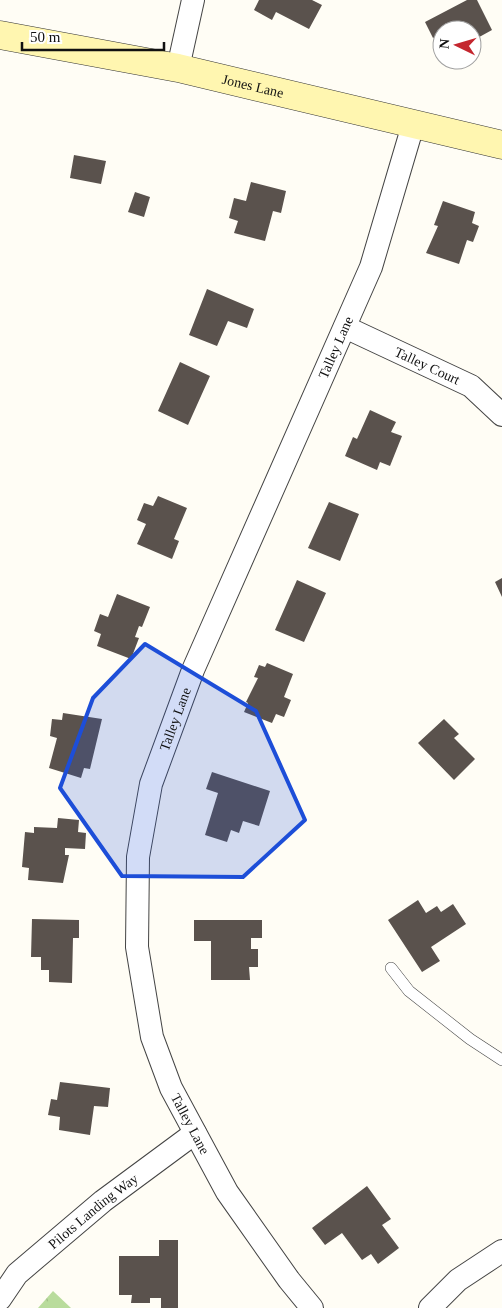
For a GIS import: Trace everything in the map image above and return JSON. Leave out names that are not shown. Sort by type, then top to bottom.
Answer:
[{"type":"street","points":[[178,68],[193,0]]},
{"type":"street","name":"Jones Lane","points":[[0,35],[178,68],[502,145]]},
{"type":"street","name":"Talley Lane","points":[[312,1308],[289,1280],[227,1192],[171,1088],[152,1037],[136,946],[138,858],[149,792],[193,670],[371,267],[413,125]]},
{"type":"street","name":"Talley Court","points":[[345,327],[471,386],[502,415]]},
{"type":"street","name":"Pilots Landing Way","points":[[0,1299],[17,1274],[104,1201],[195,1133]]},
{"type":"street","points":[[430,1308],[458,1280],[502,1251]]},
{"type":"lane","points":[[391,968],[409,991],[470,1040],[502,1060]]},
{"type":"highlighted area","points":[[145,644],[256,711],[305,820],[243,877],[122,876],[60,788],[93,698]]},
{"type":"green space","points":[[53,1291],[71,1308],[38,1308]]},
{"type":"building","points":[[259,0],[312,0],[322,5],[309,29],[276,12],[272,20],[254,10]]},
{"type":"building","points":[[467,0],[477,0],[492,30],[482,36],[482,20],[432,20],[432,36],[425,22]]},
{"type":"building","points":[[74,155],[106,161],[101,184],[70,178]]},
{"type":"building","points":[[251,182],[286,191],[281,213],[273,211],[265,241],[234,233],[238,221],[229,218],[234,198],[246,201]]},
{"type":"building","points":[[135,192],[150,197],[144,217],[128,212]]},
{"type":"building","points":[[443,201],[475,212],[472,223],[479,226],[473,242],[467,240],[459,264],[426,253],[438,226],[434,225]]},
{"type":"building","points":[[207,289],[254,309],[247,328],[228,321],[217,346],[189,335]]},
{"type":"building","points":[[180,362],[210,376],[188,425],[158,411]]},
{"type":"building","points":[[370,410],[396,422],[391,432],[402,436],[390,466],[380,462],[377,470],[345,456],[353,437],[357,439]]},
{"type":"building","points":[[158,496],[187,508],[174,539],[179,541],[172,559],[137,544],[146,524],[137,520],[144,503],[153,506]]},
{"type":"building","points":[[329,502],[359,514],[340,561],[308,548]]},
{"type":"building","points":[[502,578],[502,597],[495,582]]},
{"type":"building","points":[[297,580],[326,593],[304,642],[275,630]]},
{"type":"building","points":[[117,594],[150,607],[142,627],[139,626],[135,637],[139,638],[131,659],[97,646],[101,634],[94,631],[100,614],[108,617]]},
{"type":"building","points":[[267,663],[293,674],[284,697],[291,700],[284,717],[276,714],[272,723],[244,712],[248,703],[246,702],[258,678],[254,677],[259,665],[265,667]]},
{"type":"building","points":[[63,713],[102,719],[90,769],[84,768],[81,778],[49,768],[57,738],[50,736],[52,719],[62,720]]},
{"type":"building","points":[[444,719],[459,734],[454,738],[475,759],[454,780],[418,743]]},
{"type":"building","points":[[212,772],[270,791],[259,826],[243,821],[239,833],[231,830],[227,842],[205,835],[218,793],[206,789]]},
{"type":"building","points":[[58,818],[79,820],[78,832],[86,833],[85,849],[65,848],[65,855],[69,855],[63,883],[28,880],[29,868],[22,867],[25,832],[34,833],[34,827],[57,828]]},
{"type":"building","points":[[418,900],[426,913],[437,906],[441,912],[453,904],[466,924],[431,947],[440,961],[422,972],[388,920]]},
{"type":"building","points":[[32,919],[79,920],[79,938],[73,938],[72,983],[49,982],[49,970],[41,970],[41,957],[31,957]]},
{"type":"building","points":[[194,920],[262,920],[262,938],[251,938],[251,949],[258,949],[258,967],[249,967],[250,980],[211,980],[211,941],[194,941]]},
{"type":"building","points":[[60,1082],[110,1088],[108,1107],[94,1106],[90,1135],[59,1130],[60,1117],[48,1115],[51,1099],[57,1100]]},
{"type":"building","points":[[367,1186],[391,1219],[382,1225],[399,1248],[378,1264],[371,1254],[362,1260],[342,1233],[325,1245],[312,1228]]},
{"type":"building","points":[[159,1240],[178,1240],[178,1308],[161,1308],[161,1298],[150,1298],[150,1303],[131,1303],[132,1295],[119,1295],[119,1256],[159,1256]]}]
